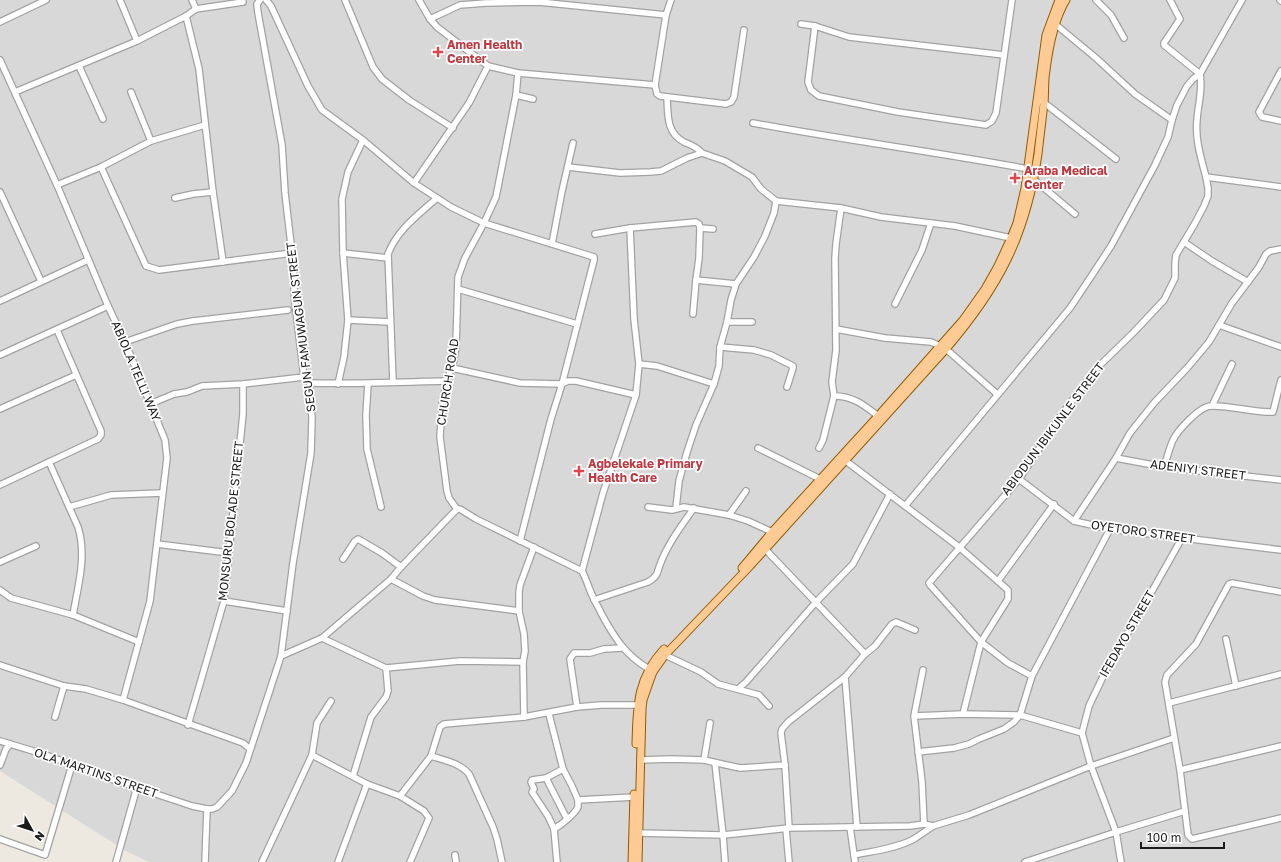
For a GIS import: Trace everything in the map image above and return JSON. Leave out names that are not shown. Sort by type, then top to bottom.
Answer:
[{"type":"main road","points":[[632,862],[637,706],[649,669],[661,652],[750,566],[878,416],[943,347],[969,322],[983,302],[1006,264],[1022,224],[1038,153],[1041,65],[1046,35],[1059,0]]},
{"type":"main road","points":[[638,862],[643,700],[653,672],[688,626],[820,479],[843,458],[943,347],[985,289],[1011,238],[1018,216],[1055,24],[1066,0]]},
{"type":"street","points":[[0,22],[46,0]]},
{"type":"street","points":[[120,0],[137,41]]},
{"type":"street","points":[[192,0],[196,9]]},
{"type":"street","name":"SEGUN FAMUWAGUN STREET","points":[[207,809],[217,807],[232,791],[243,770],[281,656],[311,453],[312,416],[309,395],[310,383],[304,377],[295,304],[292,253],[284,193],[282,145],[258,13],[257,4],[260,0]]},
{"type":"street","points":[[266,0],[271,6],[316,102],[322,110],[363,140],[414,183],[451,207],[484,223],[594,257],[520,540]]},
{"type":"street","points":[[345,0],[373,67],[382,79],[409,100],[453,128]]},
{"type":"street","points":[[419,0],[430,19],[446,35],[488,66],[518,73],[655,85]]},
{"type":"street","points":[[671,0],[666,15],[655,85],[657,94],[660,96],[726,104],[731,102],[734,97],[744,30]]},
{"type":"street","points":[[815,26],[808,82],[811,90],[819,96],[898,112],[986,125],[992,122],[996,113],[1012,0]]},
{"type":"street","points":[[1096,0],[1111,15],[1124,38]]},
{"type":"street","points":[[1170,0],[1180,19],[1163,44],[1200,74]]},
{"type":"street","points":[[905,506],[1070,308],[1111,246],[1155,165],[1168,137],[1172,120],[1187,86],[1193,78],[1200,74],[1242,0]]},
{"type":"street","points":[[15,92],[137,41],[186,16],[196,9],[243,2]]},
{"type":"street","points":[[430,19],[460,5],[539,2],[666,15]]},
{"type":"street","points":[[186,16],[199,69],[213,192],[223,262]]},
{"type":"street","points":[[801,24],[815,26],[849,37],[1004,55]]},
{"type":"street","points":[[1055,24],[1096,58],[1135,94],[1172,120]]},
{"type":"street","name":"ABIOLA TELLI WAY","points":[[0,60],[57,185],[88,260],[125,342],[165,440],[167,449],[150,601],[123,700]]},
{"type":"street","points":[[79,66],[103,119]]},
{"type":"street","points":[[414,183],[469,103],[488,66]]},
{"type":"street","points":[[1281,71],[1259,112],[1262,117],[1281,121]]},
{"type":"street","name":"CHURCH ROAD","points":[[457,509],[449,498],[447,491],[441,451],[442,412],[447,381],[452,368],[456,346],[458,277],[460,269],[496,196],[516,95],[518,73]]},
{"type":"street","name":"ABIODUN IBIKUNLE STREET","points":[[981,642],[930,585],[930,581],[1019,479],[1062,414],[1096,368],[1134,332],[1164,300],[1175,278],[1176,255],[1204,206],[1208,196],[1206,177],[1196,138],[1197,120],[1202,92],[1200,74]]},
{"type":"street","points":[[131,92],[151,141]]},
{"type":"street","points":[[516,95],[533,99]]},
{"type":"street","points":[[667,97],[670,128],[678,139],[698,148],[702,153],[725,161],[752,176],[761,189],[776,201],[841,208],[881,217],[955,226],[1011,238]]},
{"type":"street","points":[[1040,101],[1116,159]]},
{"type":"street","points":[[753,123],[889,147],[950,155],[1028,169]]},
{"type":"street","points":[[57,185],[101,167],[151,141],[170,134],[205,125]]},
{"type":"street","points":[[338,384],[344,357],[348,320],[343,253],[342,199],[348,172],[363,140]]},
{"type":"street","points":[[552,244],[573,143]]},
{"type":"street","points":[[568,167],[620,173],[661,171],[687,158],[702,153]]},
{"type":"street","points":[[101,167],[146,266],[159,270],[292,253]]},
{"type":"street","points":[[1206,177],[1281,187]]},
{"type":"street","points":[[1033,180],[1075,214]]},
{"type":"street","points":[[0,192],[41,281]]},
{"type":"street","points":[[175,198],[213,192]]},
{"type":"street","points":[[393,382],[388,254],[391,245],[401,230],[437,198]]},
{"type":"street","points":[[676,508],[679,481],[687,452],[696,425],[714,384],[719,366],[720,347],[736,284],[754,257],[765,236],[774,213],[776,201]]},
{"type":"street","points":[[819,448],[823,440],[834,396],[832,382],[836,356],[835,258],[841,208]]},
{"type":"street","points":[[595,234],[630,228],[696,222],[699,224],[699,258],[693,314]]},
{"type":"street","points":[[895,304],[922,250],[931,223]]},
{"type":"street","points":[[582,571],[603,493],[636,395],[639,364],[634,319],[630,228]]},
{"type":"street","points":[[700,228],[713,229]]},
{"type":"street","points":[[1184,242],[1212,261],[1248,282]]},
{"type":"street","points":[[1074,521],[1116,458],[1130,433],[1154,403],[1202,350],[1266,254],[1270,251],[1281,249]]},
{"type":"street","points":[[343,253],[388,258]]},
{"type":"street","points":[[0,301],[88,260]]},
{"type":"street","points":[[696,280],[736,284]]},
{"type":"street","points":[[458,289],[577,324]]},
{"type":"street","points":[[0,355],[108,306]]},
{"type":"street","points":[[125,342],[177,324],[243,314],[288,310]]},
{"type":"street","points":[[348,320],[390,322]]},
{"type":"street","points":[[727,322],[752,322]]},
{"type":"street","points":[[1219,325],[1281,347]]},
{"type":"street","points":[[836,329],[885,338],[931,342],[943,347],[997,394]]},
{"type":"street","points":[[0,485],[98,439],[101,435],[101,431],[57,330]]},
{"type":"street","points":[[720,347],[754,350],[771,355],[793,366],[788,387]]},
{"type":"street","points":[[639,364],[669,369],[714,384]]},
{"type":"street","points":[[1212,406],[1232,364]]},
{"type":"street","points":[[452,368],[520,383],[562,384],[568,381],[576,381],[636,395]]},
{"type":"street","points":[[0,409],[76,375]]},
{"type":"street","points":[[150,404],[174,394],[187,392],[202,386],[243,384],[304,377]]},
{"type":"street","points":[[1273,412],[1281,380]]},
{"type":"street","points":[[310,383],[368,384],[447,381]]},
{"type":"street","name":"MONSURU BOLADE STREET","points":[[188,725],[224,601],[243,414],[243,384]]},
{"type":"street","points":[[368,384],[366,415],[367,449],[380,507]]},
{"type":"street","points":[[834,396],[846,396],[863,404],[878,416]]},
{"type":"street","points":[[1164,467],[1173,441],[1181,429],[1202,409],[1212,406],[1280,412]]},
{"type":"street","points":[[758,448],[820,479]]},
{"type":"street","points":[[843,458],[959,547],[1008,590],[1008,599],[981,642],[963,714]]},
{"type":"street","name":"ADENIYI STREET","points":[[1116,458],[1164,467],[1281,480]]},
{"type":"street","points":[[49,462],[78,527],[83,550],[73,614]]},
{"type":"street","name":"OYETORO STREET","points":[[1019,479],[1054,504],[1074,521],[1110,529],[1281,550]]},
{"type":"street","points":[[729,515],[746,491]]},
{"type":"street","points":[[69,508],[111,495],[162,493]]},
{"type":"street","points":[[738,689],[746,682],[816,602],[853,564],[890,494]]},
{"type":"street","points":[[998,581],[1054,504]]},
{"type":"street","points":[[648,507],[664,509],[684,507],[729,515],[748,521],[772,532]]},
{"type":"street","points":[[594,600],[654,579],[664,554],[694,508]]},
{"type":"street","points":[[281,656],[322,638],[391,579],[401,566],[457,509],[460,509],[476,519],[582,571],[594,600],[622,648],[636,661],[649,669]]},
{"type":"street","points":[[918,752],[954,748],[969,744],[1004,729],[1014,722],[1020,715],[1032,676],[1110,529]]},
{"type":"street","name":"IFEDAYO STREET","points":[[1082,733],[1089,706],[1108,664],[1138,616],[1182,538]]},
{"type":"street","points":[[343,559],[358,539],[401,566]]},
{"type":"street","points":[[157,544],[229,553]]},
{"type":"street","points":[[0,562],[36,546]]},
{"type":"street","points":[[524,717],[523,662],[525,651],[523,628],[518,611],[519,592],[520,585],[534,548]]},
{"type":"street","points":[[765,549],[864,654]]},
{"type":"street","points":[[391,579],[423,596],[435,600],[518,611]]},
{"type":"street","points":[[1281,592],[1232,583],[1229,584],[1196,644],[1165,678],[1180,770],[1188,835],[1192,839],[1281,818]]},
{"type":"street","points":[[0,590],[11,598],[73,614],[139,642]]},
{"type":"street","points":[[224,601],[287,611]]},
{"type":"street","points":[[789,862],[785,765],[781,733],[782,729],[788,722],[845,677],[864,654],[875,646],[894,622],[915,630]]},
{"type":"street","points":[[322,638],[386,668],[460,661],[523,662]]},
{"type":"street","points":[[1226,640],[1236,686]]},
{"type":"street","points":[[981,642],[1008,663],[1032,676]]},
{"type":"street","points":[[577,708],[570,659],[571,655],[574,653],[622,648]]},
{"type":"street","points":[[665,655],[701,672],[718,684],[728,688],[738,689],[747,693],[759,695],[769,706]]},
{"type":"street","points":[[0,665],[64,686],[86,689],[123,700],[188,725],[243,743],[250,749]]},
{"type":"street","points":[[352,776],[371,717],[386,697],[388,691],[386,668]]},
{"type":"street","points":[[923,670],[915,716],[922,782],[924,824]]},
{"type":"street","points":[[1168,703],[1281,674]]},
{"type":"street","points":[[845,677],[857,827]]},
{"type":"street","points":[[55,717],[64,686]]},
{"type":"street","points":[[262,862],[312,755],[317,723],[331,701]]},
{"type":"street","points":[[400,796],[431,756],[440,727],[444,724],[524,717],[601,705],[637,706]]},
{"type":"street","points":[[548,714],[563,769],[578,800],[578,807],[575,811],[554,828]]},
{"type":"street","points":[[915,716],[963,714],[1020,715],[1082,733],[1091,766],[1116,832],[1121,862]]},
{"type":"street","points":[[704,760],[710,723]]},
{"type":"street","points":[[854,855],[886,849],[906,842],[933,826],[969,815],[1091,766],[1174,738]]},
{"type":"street","name":"OLA MARTINS STREET","points":[[0,741],[43,754],[192,806],[207,809]]},
{"type":"street","points":[[0,765],[6,749],[10,744]]},
{"type":"street","points":[[1180,770],[1281,746]]},
{"type":"street","points":[[312,755],[367,784],[400,796],[424,810],[429,818],[410,862]]},
{"type":"street","points":[[431,756],[459,766],[465,769],[469,774],[493,827],[502,862]]},
{"type":"street","points":[[640,760],[704,760],[740,768],[785,765]]},
{"type":"street","points":[[715,763],[723,834],[724,862]]},
{"type":"street","points":[[0,839],[45,855],[72,765]]},
{"type":"street","points":[[557,862],[554,828],[532,792],[534,789],[531,782],[532,780],[546,778],[563,769]]},
{"type":"street","points":[[546,778],[567,819]]},
{"type":"street","points":[[338,862],[367,784]]},
{"type":"street","points":[[116,862],[137,787]]},
{"type":"street","points":[[578,800],[634,797]]},
{"type":"street","points":[[205,862],[207,809]]},
{"type":"street","points":[[1025,862],[1185,811]]},
{"type":"street","points":[[638,833],[723,834],[787,829],[910,826],[924,824],[933,826]]},
{"type":"street","points":[[850,827],[855,862]]},
{"type":"street","points":[[456,855],[456,862]]},
{"type":"shaded area","points":[[0,0],[1281,0],[1281,862],[149,862],[126,851],[0,771]]},
{"type":"place","name":"Amen Health Center","points":[[438,52]]},
{"type":"place","name":"Araba Medical Center","points":[[1015,178]]},
{"type":"place","name":"Agbelekale Primary Health Care","points":[[579,471]]}]
